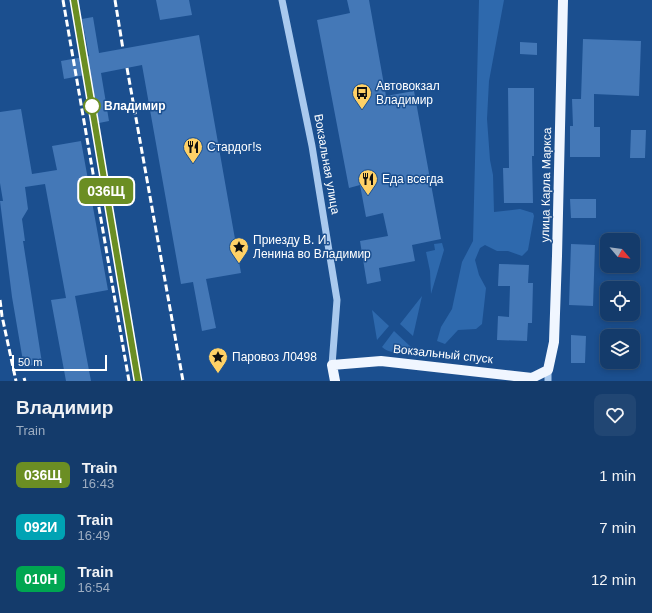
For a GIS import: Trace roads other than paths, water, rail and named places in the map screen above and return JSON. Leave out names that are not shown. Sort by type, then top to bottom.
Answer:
[{"type":"main road","name":"улица Карла Маркса","points":[[548,370],[554,342],[563,0]]},
{"type":"main road","name":"Вокзальный спуск","points":[[332,365],[381,361],[532,378],[548,370]]},
{"type":"main road","name":"Вокзальная улица","points":[[332,365],[335,381]]},
{"type":"street","name":"Вокзальная улица","points":[[282,0],[312,146],[337,300],[332,365]]},
{"type":"street","points":[[548,370],[548,381]]},
{"type":"railway","points":[[63,0],[129,381]]},
{"type":"railway","points":[[74,0],[138,381]]},
{"type":"railway","points":[[115,0],[123,49]]},
{"type":"railway","points":[[127,68],[183,381]]},
{"type":"railway","points":[[0,300],[16,381]]},
{"type":"train","name":"036Щ","points":[[74,0],[138,381]]},
{"type":"place","name":"Владимир","points":[[92,106]]},
{"type":"place","name":"Автовокзал Владимир","points":[[362,110]]},
{"type":"place","name":"Стардог!s","points":[[193,164]]},
{"type":"place","name":"Еда всегда","points":[[368,196]]},
{"type":"place","name":"Приезду В. И. Ленина во Владимир","points":[[239,264]]},
{"type":"place","name":"Паровоз Л0498","points":[[218,374]]}]
